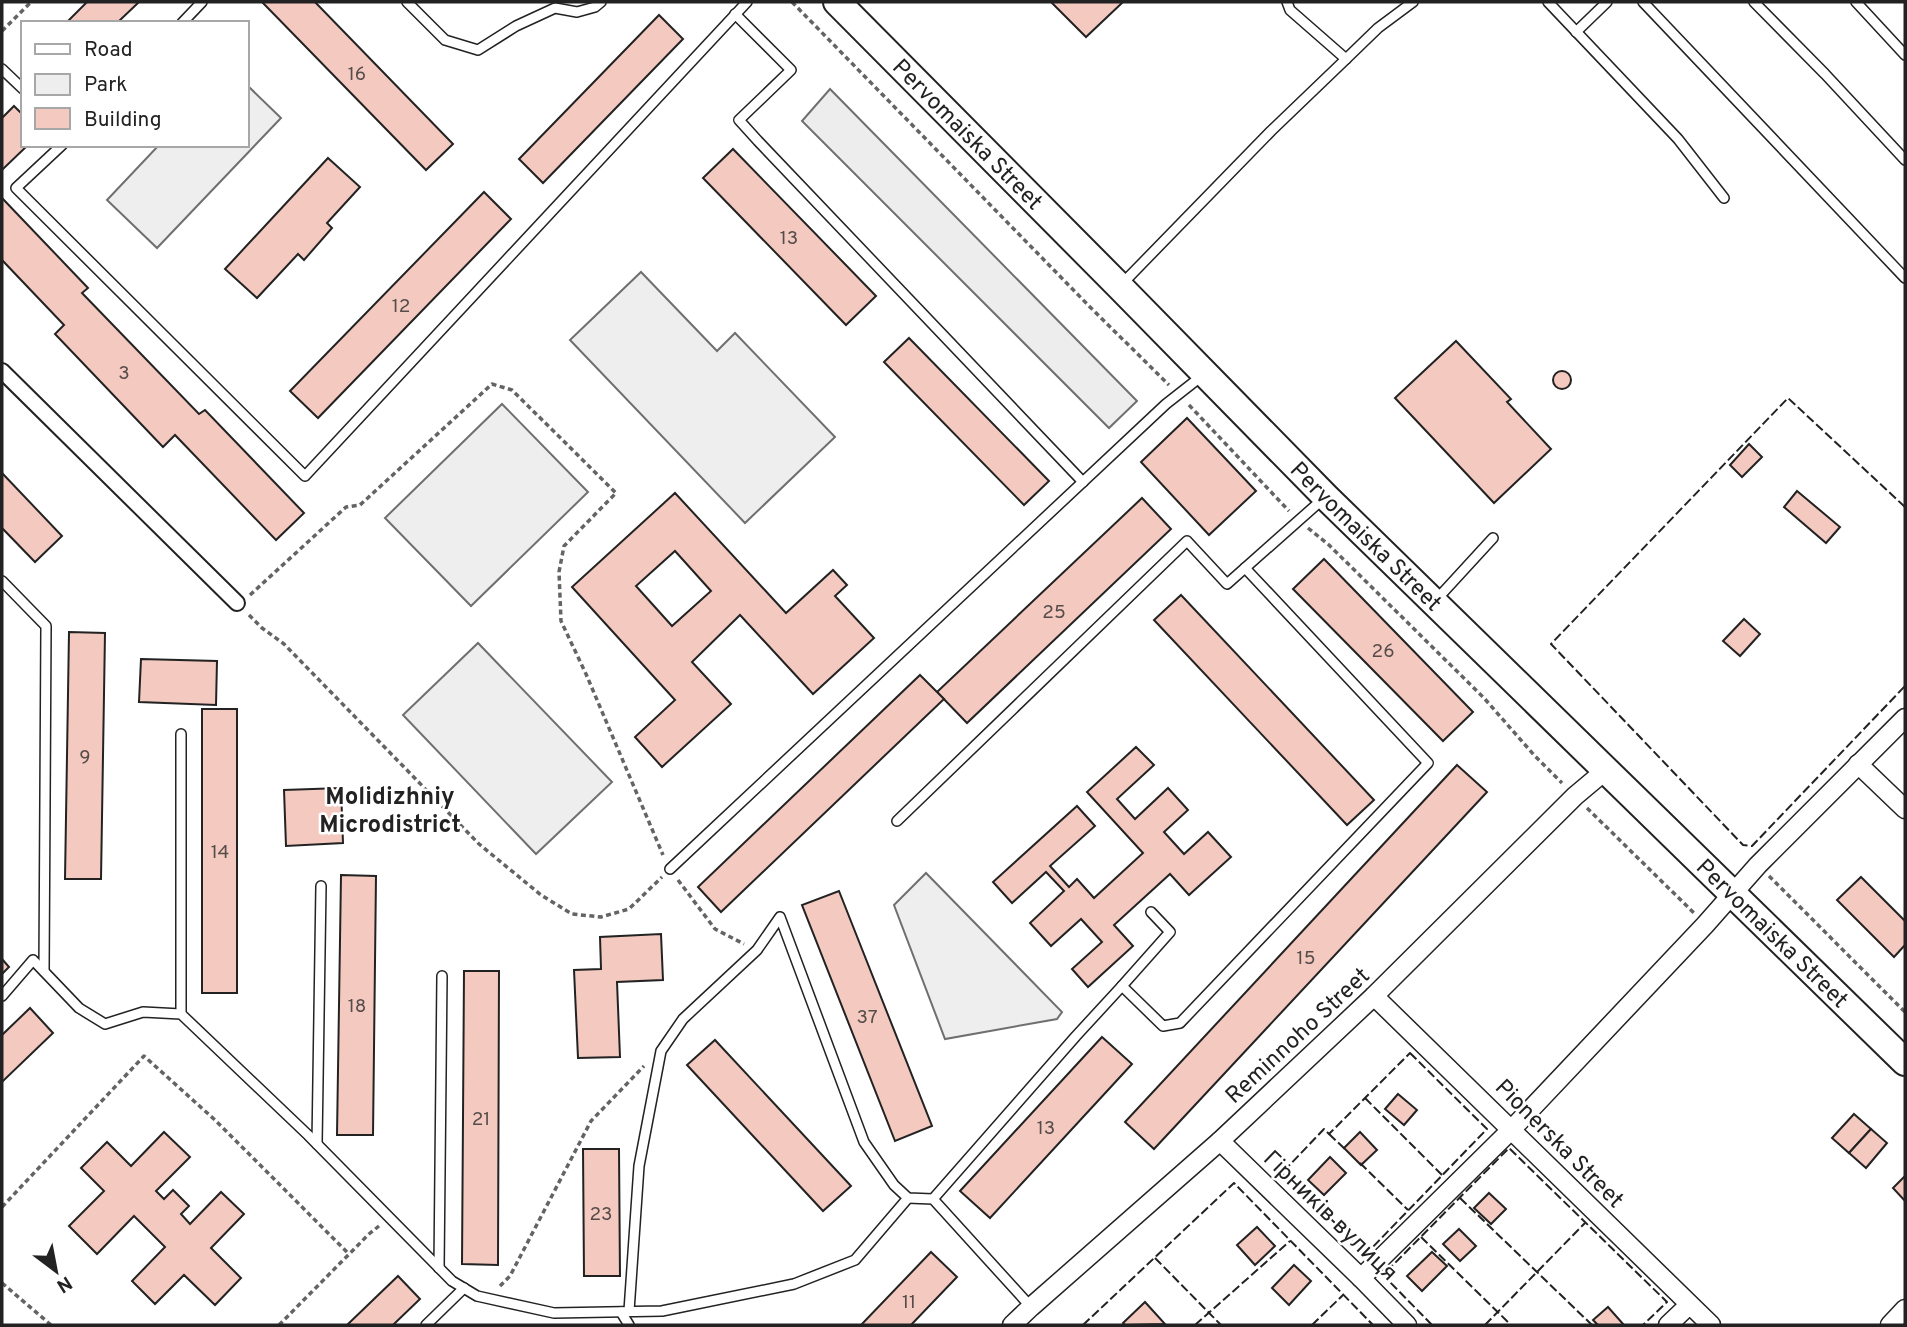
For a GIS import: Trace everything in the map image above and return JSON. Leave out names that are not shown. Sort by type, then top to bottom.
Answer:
[{"type":"main road","name":"Pervomaiska Street","points":[[836,2],[1326,497],[1905,1062]]},
{"type":"street","points":[[2,371],[237,603]]},
{"type":"street","points":[[1361,1278],[1511,1129],[1705,925],[1758,865],[1905,718]]},
{"type":"street","points":[[1858,764],[1905,809]]},
{"type":"street","name":"Reminnoho Street","points":[[1026,1318],[1374,996],[1574,796],[1606,770]]},
{"type":"street","name":"Pionerska Street","points":[[1374,996],[1711,1325]]},
{"type":"street","name":"Гірників вулиця","points":[[1220,1141],[1407,1325]]},
{"type":"street","points":[[1668,1325],[1689,1305]]},
{"type":"street","points":[[1890,1325],[1905,1309]]},
{"type":"lane","points":[[184,21],[202,2]]},
{"type":"lane","points":[[407,2],[445,40],[478,50],[516,26],[555,8],[577,12],[595,7],[601,2]]},
{"type":"lane","points":[[60,147],[16,188],[305,476],[747,2]]},
{"type":"lane","points":[[1287,2],[1290,10],[1346,59]]},
{"type":"lane","points":[[1119,286],[1271,131],[1402,5],[1413,2]]},
{"type":"lane","points":[[1548,2],[1678,139],[1724,198]]},
{"type":"lane","points":[[1576,32],[1607,2]]},
{"type":"lane","points":[[1643,2],[1905,278]]},
{"type":"lane","points":[[1754,2],[1905,160]]},
{"type":"lane","points":[[1856,2],[1905,55]]},
{"type":"lane","points":[[735,14],[791,70],[739,120],[1083,482]]},
{"type":"lane","points":[[2,69],[21,87]]},
{"type":"lane","points":[[670,869],[1166,404],[1205,374]]},
{"type":"lane","points":[[897,821],[1187,541],[1227,584],[1326,497]]},
{"type":"lane","points":[[1433,603],[1493,538]]},
{"type":"lane","points":[[1122,986],[1163,1026],[1180,1023],[1428,763],[1245,568]]},
{"type":"lane","points":[[2,581],[46,626],[44,971]]},
{"type":"lane","points":[[181,734],[181,1014]]},
{"type":"lane","points":[[317,1144],[321,886]]},
{"type":"lane","points":[[933,1199],[1170,932],[1151,912]]},
{"type":"lane","points":[[629,1325],[625,1312],[639,1166],[662,1051],[683,1019],[757,950],[780,917],[864,1142],[894,1185],[908,1198],[933,1199],[1026,1318]]},
{"type":"lane","points":[[2,996],[33,960],[79,1008],[105,1024],[143,1012],[181,1014],[317,1144],[452,1281],[477,1296],[488,1299],[554,1313],[662,1311],[794,1283],[855,1260],[908,1198]]},
{"type":"lane","points":[[439,1268],[442,976]]},
{"type":"lane","points":[[426,1325],[464,1288]]},
{"type":"path","points":[[2,31],[31,2]]},
{"type":"path","points":[[792,2],[1179,395],[1298,520],[1329,545],[1484,698],[1534,755],[1705,925]]},
{"type":"path","points":[[670,869],[629,909],[601,917],[572,914],[541,895],[479,844],[284,644],[262,628],[237,603],[254,592],[346,508],[360,505],[492,384],[512,390],[616,493],[564,546],[559,572],[561,621],[670,869],[715,929],[757,950]]},
{"type":"path","points":[[1758,865],[1905,1012]]},
{"type":"path","points":[[488,1299],[510,1276],[591,1121],[634,1074],[662,1051]]},
{"type":"path","points":[[2,1207],[144,1056],[215,1120],[349,1254]]},
{"type":"path","points":[[279,1325],[369,1234],[390,1218]]},
{"type":"path","points":[[2,1283],[51,1325]]},
{"type":"green space","points":[[248,86],[281,118],[157,248],[107,200],[157,147],[248,147]]},
{"type":"green space","points":[[641,272],[717,351],[735,333],[835,437],[745,523],[570,340]]},
{"type":"green space","points":[[502,404],[588,492],[471,606],[385,518]]},
{"type":"green space","points":[[478,643],[612,782],[536,854],[403,715]]},
{"type":"green space","points":[[926,873],[1062,1012],[1057,1019],[945,1039],[894,905]]},
{"type":"shaded area","points":[[830,89],[1137,401],[1109,428],[802,121]]},
{"type":"building","points":[[87,2],[139,2],[119,21],[68,21]]},
{"type":"building","points":[[262,2],[315,2],[453,144],[426,170]]},
{"type":"building","points":[[1051,2],[1123,2],[1086,37]]},
{"type":"building","points":[[659,15],[683,39],[543,183],[519,159]]},
{"type":"building","points":[[14,106],[21,113],[21,147],[26,147],[2,170],[2,118]]},
{"type":"building","points":[[733,149],[876,296],[846,325],[703,178]]},
{"type":"building","points":[[328,158],[360,187],[327,223],[332,228],[304,260],[298,254],[257,298],[225,269]]},
{"type":"building","points":[[484,192],[511,219],[318,418],[290,391]]},
{"type":"building","points":[[2,198],[88,288],[82,293],[199,414],[205,410],[304,513],[276,540],[175,435],[163,447],[55,334],[64,325],[2,260]]},
{"type":"building","points":[[909,338],[1049,481],[1024,505],[884,362]]},
{"type":"building","points":[[1456,341],[1511,399],[1507,402],[1551,449],[1494,503],[1395,398]]},
{"type":"building","points":[[1562,371],[1568,374],[1571,380],[1568,386],[1562,389],[1556,386],[1553,380],[1556,374]]},
{"type":"building","points":[[1187,418],[1256,491],[1209,535],[1141,462]]},
{"type":"building","points":[[1749,444],[1762,457],[1742,477],[1730,465]]},
{"type":"building","points":[[2,473],[62,536],[35,562],[2,528]]},
{"type":"building","points":[[1797,491],[1840,527],[1826,543],[1784,507]]},
{"type":"building","points":[[675,493],[786,613],[833,570],[847,585],[835,596],[874,638],[813,694],[740,615],[692,662],[731,704],[662,767],[635,737],[675,700],[572,587]],"holes":[[[675,551],[711,591],[672,626],[636,586]]]},
{"type":"building","points":[[1142,498],[1171,529],[967,723],[937,692]]},
{"type":"building","points":[[1324,559],[1473,712],[1443,741],[1293,589]]},
{"type":"building","points":[[1181,595],[1374,800],[1347,825],[1154,620]]},
{"type":"building","points":[[1744,619],[1760,634],[1740,656],[1723,641]]},
{"type":"building","points":[[69,632],[105,633],[101,879],[65,879]]},
{"type":"building","points":[[141,659],[217,661],[216,705],[139,702]]},
{"type":"building","points":[[920,675],[944,699],[721,912],[698,887]]},
{"type":"building","points":[[202,709],[237,709],[237,993],[202,993]]},
{"type":"building","points":[[1136,747],[1154,765],[1117,799],[1135,819],[1168,788],[1188,810],[1164,832],[1184,854],[1208,832],[1231,857],[1189,895],[1170,874],[1114,925],[1133,946],[1088,987],[1072,969],[1102,942],[1081,919],[1051,946],[1030,923],[1064,891],[1046,872],[1012,903],[993,882],[1077,806],[1095,826],[1050,866],[1069,887],[1077,879],[1094,898],[1143,853],[1087,792]]},
{"type":"building","points":[[1457,765],[1487,792],[1154,1149],[1125,1122]]},
{"type":"building","points":[[341,788],[343,843],[286,846],[284,790]]},
{"type":"building","points":[[341,875],[376,876],[373,1135],[337,1135]]},
{"type":"building","points":[[1861,877],[1905,921],[1905,945],[1894,957],[1837,900]]},
{"type":"building","points":[[839,891],[932,1126],[895,1141],[802,905]]},
{"type":"building","points":[[661,934],[663,980],[617,982],[620,1057],[578,1058],[574,970],[601,969],[600,937]]},
{"type":"building","points":[[2,959],[9,967],[2,974]]},
{"type":"building","points":[[464,971],[499,971],[498,1265],[462,1264]]},
{"type":"building","points":[[30,1008],[53,1033],[2,1082],[2,1035]]},
{"type":"building","points":[[1102,1037],[1132,1064],[990,1218],[960,1191]]},
{"type":"building","points":[[715,1040],[851,1186],[823,1211],[687,1065]]},
{"type":"building","points":[[1398,1094],[1417,1110],[1404,1125],[1385,1109]]},
{"type":"building","points":[[1854,1114],[1871,1129],[1849,1153],[1832,1138]]},
{"type":"building","points":[[1871,1129],[1887,1143],[1866,1168],[1849,1153]]},
{"type":"building","points":[[164,1132],[190,1157],[156,1191],[164,1199],[173,1190],[189,1206],[181,1214],[190,1224],[221,1192],[244,1214],[211,1248],[241,1278],[215,1305],[184,1275],[155,1304],[132,1281],[165,1247],[134,1216],[97,1254],[69,1226],[104,1191],[81,1168],[107,1142],[131,1166]]},
{"type":"building","points":[[1360,1132],[1377,1150],[1361,1165],[1344,1148]]},
{"type":"building","points":[[583,1149],[619,1149],[620,1276],[584,1276]]},
{"type":"building","points":[[1330,1157],[1346,1173],[1324,1195],[1308,1180]]},
{"type":"building","points":[[1905,1176],[1905,1201],[1893,1188]]},
{"type":"building","points":[[1489,1193],[1506,1209],[1491,1224],[1474,1208]]},
{"type":"building","points":[[1257,1227],[1275,1246],[1255,1265],[1237,1245]]},
{"type":"building","points":[[1459,1229],[1476,1246],[1460,1261],[1443,1244]]},
{"type":"building","points":[[931,1252],[957,1277],[911,1325],[861,1325]]},
{"type":"building","points":[[1432,1252],[1447,1266],[1422,1291],[1407,1276]]},
{"type":"building","points":[[1294,1265],[1311,1281],[1289,1305],[1272,1288]]},
{"type":"building","points":[[398,1276],[420,1299],[393,1325],[347,1325]]},
{"type":"building","points":[[1145,1302],[1165,1324],[1125,1325],[1123,1323]]},
{"type":"building","points":[[1608,1307],[1624,1325],[1598,1325],[1593,1320]]},
{"type":"fence","points":[[1905,507],[1788,398],[1551,644],[1743,845],[1752,846],[1905,686]]},
{"type":"fence","points":[[1410,1053],[1487,1129],[1367,1253],[1282,1173],[1324,1129],[1329,1134],[1410,1053]]},
{"type":"fence","points":[[1365,1098],[1442,1175]]},
{"type":"fence","points":[[1329,1134],[1347,1151]]},
{"type":"fence","points":[[1432,1325],[1383,1275],[1509,1148],[1667,1302],[1643,1325]]},
{"type":"fence","points":[[1360,1163],[1408,1210]]},
{"type":"fence","points":[[1083,1325],[1234,1183],[1373,1325]]},
{"type":"fence","points":[[1460,1198],[1592,1325]]},
{"type":"fence","points":[[1485,1325],[1585,1223]]},
{"type":"fence","points":[[1421,1237],[1511,1325]]},
{"type":"fence","points":[[1195,1325],[1290,1241]]},
{"type":"fence","points":[[1155,1258],[1221,1325]]},
{"type":"fence","points":[[1312,1325],[1343,1295]]},
{"type":"district","name":"Molidizhniy Microdistrict","points":[[390,810]]}]
